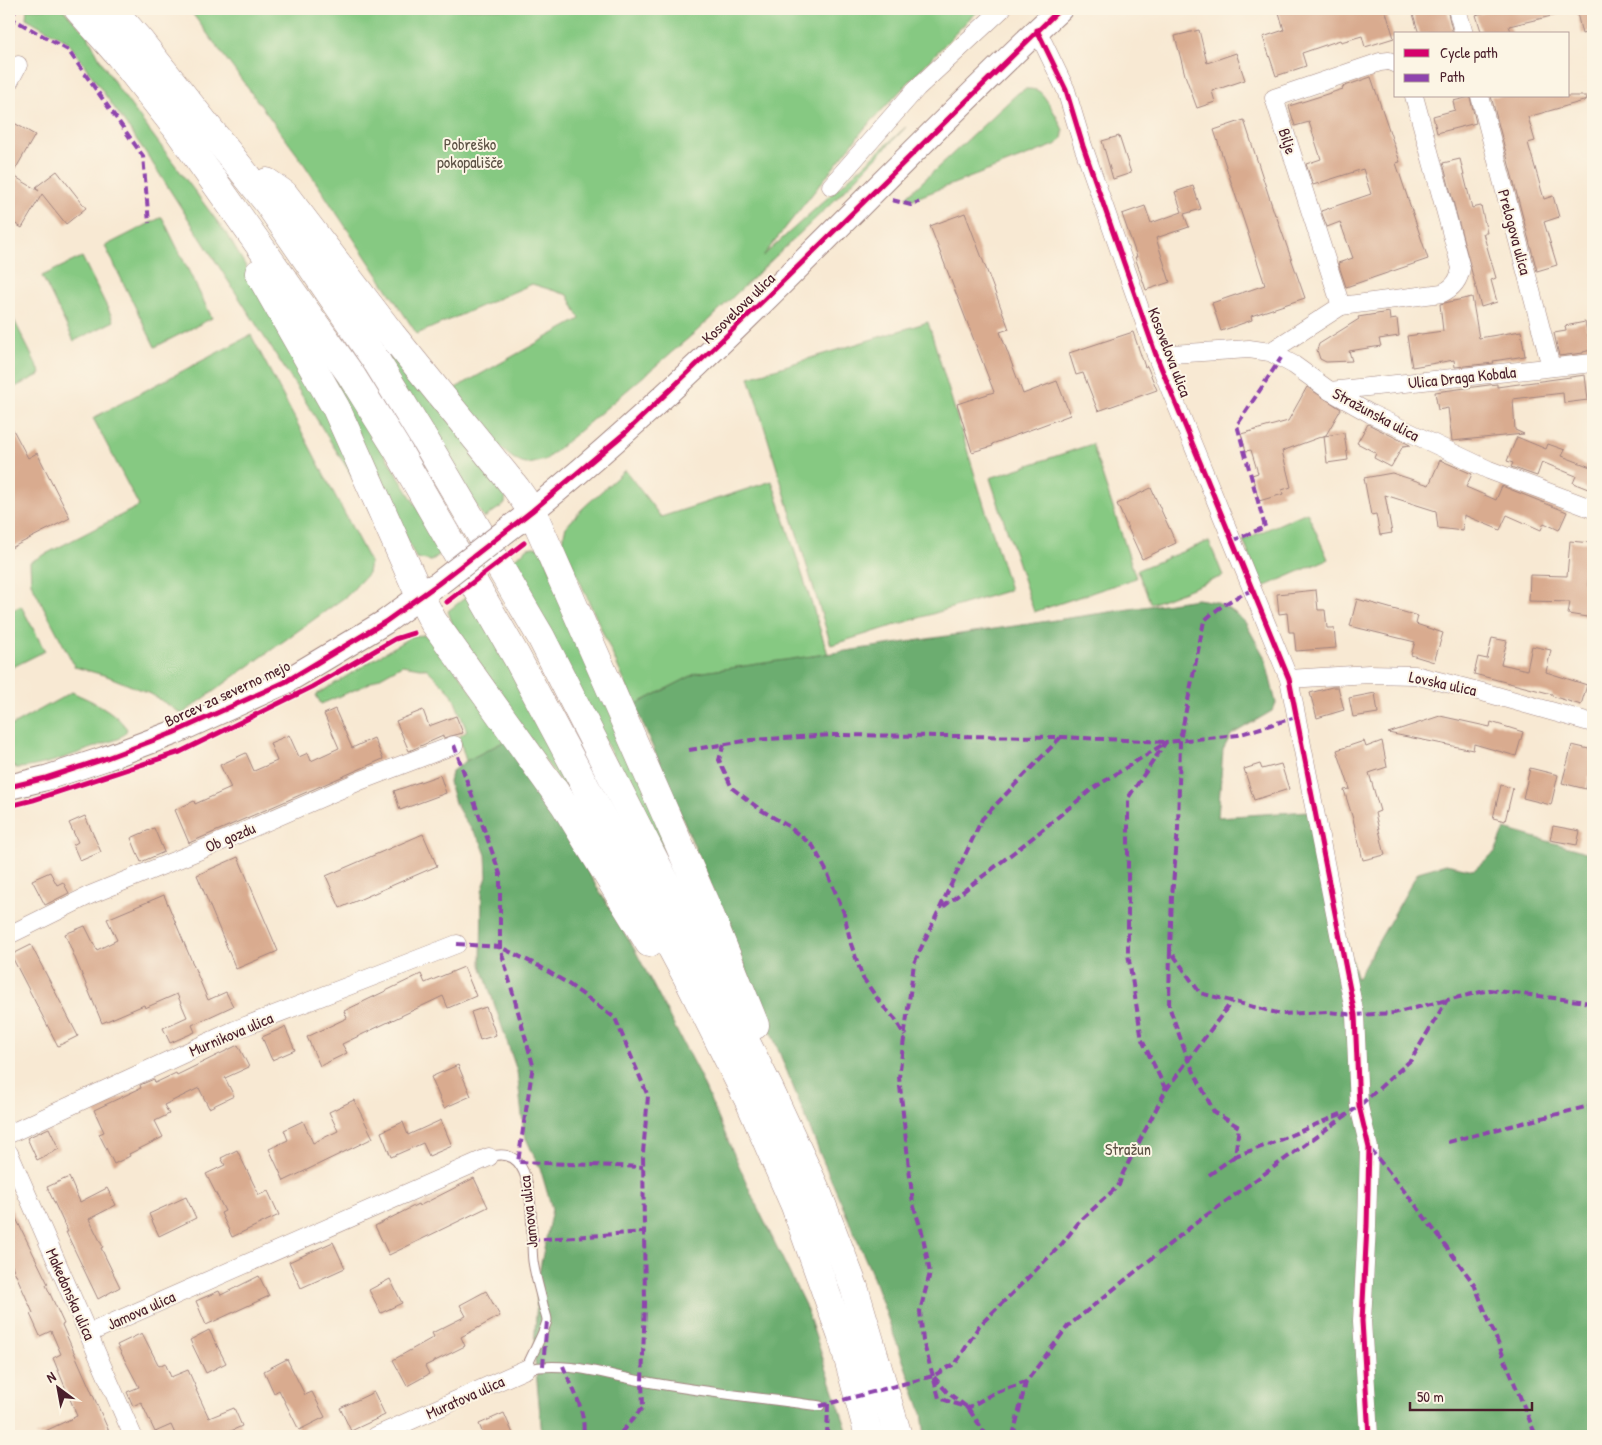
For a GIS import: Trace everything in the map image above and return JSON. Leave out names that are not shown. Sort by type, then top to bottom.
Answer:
[{"type":"highway","points":[[78,9],[120,55],[170,119],[351,375],[397,449],[516,656],[688,979],[750,1103],[795,1206],[843,1340],[869,1436]]},
{"type":"highway","points":[[112,9],[139,40],[268,203],[376,362],[425,440],[541,637],[770,1090],[818,1194],[854,1287],[898,1436]]},
{"type":"highway","points":[[236,163],[284,194],[392,335],[516,488],[523,518],[715,926],[757,1030],[770,1090]]},
{"type":"highway","points":[[227,201],[236,235],[336,408],[429,590],[434,621],[564,804],[652,949],[688,979]]},
{"type":"street","points":[[831,186],[917,88],[1002,9]]},
{"type":"street","name":"Kosovelova ulica","points":[[429,590],[523,518],[633,426],[1060,9]]},
{"type":"street","points":[[1457,9],[1463,32]]},
{"type":"street","name":"Kosovelova ulica","points":[[1037,30],[1066,90],[1083,146],[1156,355],[1289,679],[1355,1015],[1360,1106],[1369,1148],[1362,1321],[1369,1436]]},
{"type":"street","name":"Bilje","points":[[1341,306],[1274,98],[1380,62],[1389,61],[1394,63]]},
{"type":"street","points":[[9,82],[18,65]]},
{"type":"street","points":[[1270,352],[1341,306],[1442,293],[1453,286],[1460,276],[1461,268],[1415,98]]},
{"type":"street","name":"Prelogova ulica","points":[[1481,98],[1550,367]]},
{"type":"street","name":"Stražunska ulica","points":[[1156,355],[1249,349],[1270,352],[1294,365],[1330,391],[1371,414],[1489,470],[1593,509]]},
{"type":"street","name":"Ulica Draga Kobala","points":[[1330,391],[1593,363]]},
{"type":"street","name":"Borcev za severno mejo","points":[[9,787],[46,778],[104,759],[173,733],[285,682],[385,622],[429,590]]},
{"type":"street","name":"Lovska ulica","points":[[1289,679],[1369,674],[1416,675],[1593,723]]},
{"type":"street","name":"Ob gozdu","points":[[9,935],[90,895],[213,845],[362,780],[454,745]]},
{"type":"street","name":"Murnikova ulica","points":[[9,1134],[235,1030],[457,944]]},
{"type":"street","name":"Makedonska ulica","points":[[9,1153],[133,1436]]},
{"type":"street","name":"Jamova ulica","points":[[88,1333],[489,1157]]},
{"type":"street","name":"Muratova ulica","points":[[376,1436],[526,1369]]},
{"type":"lane","name":"Jamova ulica","points":[[489,1157],[504,1154],[511,1156],[523,1168],[526,1176],[532,1216],[531,1240],[533,1263],[547,1321],[526,1369]]},
{"type":"lane","points":[[526,1369],[543,1366],[563,1366],[606,1372],[642,1381],[820,1406]]},
{"type":"green space","points":[[27,9],[63,9],[88,36],[120,91],[228,236],[307,371],[399,563],[389,566],[373,515],[357,484],[146,153],[68,42],[26,18]]},
{"type":"green space","name":"Pobreško pokopališče","points":[[189,9],[981,9],[970,18],[864,129],[763,256],[906,127],[834,201],[698,330],[545,460],[526,464],[517,461],[497,444],[452,390],[580,319],[568,295],[532,284],[417,334],[302,161]]},
{"type":"green space","points":[[1025,89],[1040,92],[1050,105],[1063,130],[1062,137],[1058,143],[911,200],[906,197],[1018,93]]},
{"type":"green space","points":[[162,217],[212,318],[155,347],[105,246]]},
{"type":"green space","points":[[319,256],[506,491],[505,504],[484,518]]},
{"type":"green space","points":[[82,257],[114,321],[74,341],[42,276]]},
{"type":"green space","points":[[282,287],[444,551],[431,561],[416,558]]},
{"type":"green space","points":[[11,314],[41,374],[9,390],[9,315]]},
{"type":"green space","points":[[928,322],[1010,590],[831,645],[749,377]]},
{"type":"green space","points":[[251,335],[370,562],[368,573],[348,595],[182,714],[151,694],[107,676],[75,667],[31,583],[30,562],[139,506],[93,418]]},
{"type":"green space","points":[[1092,444],[1136,578],[1034,612],[990,478]]},
{"type":"green space","points":[[625,470],[661,517],[772,481],[828,654],[697,673],[635,705],[562,541],[566,527],[582,509]]},
{"type":"green space","points":[[1307,512],[1328,559],[1263,587],[1243,540]]},
{"type":"green space","points":[[1209,541],[1223,576],[1151,604],[1137,570]]},
{"type":"green space","points":[[528,548],[541,548],[738,998],[512,561]]},
{"type":"green space","points":[[470,594],[620,871],[452,623],[448,611]]},
{"type":"green space","name":"Stražun","points":[[1197,599],[1216,602],[1234,612],[1245,622],[1265,658],[1276,703],[1272,711],[1231,735],[1223,750],[1218,817],[1308,811],[1357,979],[1418,872],[1446,864],[1474,870],[1495,852],[1505,829],[1593,854],[1593,1436],[925,1436],[922,1413],[871,1272],[821,1156],[742,960],[635,705],[697,673]]},
{"type":"green space","points":[[21,606],[45,651],[9,669],[9,612]]},
{"type":"green space","points":[[425,635],[436,642],[507,740],[466,761],[459,737],[467,731],[452,694],[427,669],[402,665],[366,685],[321,704],[316,695],[412,636]]},
{"type":"green space","points":[[72,692],[109,711],[127,729],[125,733],[118,739],[67,757],[40,765],[16,768],[9,762],[9,727]]},
{"type":"green space","points":[[507,740],[529,782],[556,819],[636,952],[699,1074],[754,1200],[805,1305],[849,1436],[542,1436],[534,1349],[538,1278],[552,1209],[541,1171],[524,1134],[517,1071],[481,965],[482,891],[487,877],[486,855],[481,842],[455,803],[449,782],[452,771],[466,761]]},
{"type":"building","points":[[1278,9],[1385,9],[1394,38],[1365,47],[1362,36],[1341,42],[1340,40],[1302,53],[1306,66],[1276,76],[1263,37],[1284,30]]},
{"type":"building","points":[[1429,9],[1447,9],[1453,32],[1418,32],[1413,14]]},
{"type":"building","points":[[1496,9],[1559,9],[1560,14],[1509,26],[1511,32],[1481,32],[1476,15]]},
{"type":"building","points":[[1576,9],[1593,9],[1593,31],[1582,34]]},
{"type":"building","points":[[1199,30],[1207,63],[1236,53],[1245,80],[1212,91],[1215,102],[1197,108],[1185,75],[1175,36]]},
{"type":"building","points":[[1371,77],[1400,162],[1396,163],[1428,259],[1346,287],[1338,263],[1353,258],[1340,222],[1327,227],[1321,211],[1371,194],[1363,169],[1313,185],[1306,164],[1321,159],[1309,122],[1295,126],[1289,106],[1343,89],[1342,87]]},
{"type":"building","points":[[1570,96],[1586,96],[1587,100],[1528,117],[1535,141],[1528,143],[1544,199],[1553,196],[1559,217],[1544,222],[1557,265],[1537,271],[1492,98],[1570,98]]},
{"type":"building","points":[[1470,98],[1476,123],[1437,133],[1433,116],[1455,110],[1453,101]]},
{"type":"building","points":[[9,120],[35,135],[12,175],[39,191],[36,187],[57,171],[86,208],[66,224],[42,194],[22,228],[9,220]]},
{"type":"building","points":[[1244,120],[1305,298],[1251,316],[1252,320],[1221,331],[1212,303],[1265,285],[1214,130]]},
{"type":"building","points":[[1119,136],[1131,173],[1113,179],[1102,141]]},
{"type":"building","points":[[1460,159],[1472,208],[1481,206],[1487,233],[1483,233],[1496,278],[1491,280],[1497,302],[1481,307],[1443,163]]},
{"type":"building","points":[[1193,186],[1201,209],[1184,214],[1189,227],[1156,238],[1170,282],[1146,290],[1122,214],[1145,206],[1151,223],[1182,212],[1175,192]]},
{"type":"building","points":[[965,213],[1009,329],[1000,332],[1023,394],[1057,381],[1070,415],[992,444],[993,446],[972,452],[957,404],[994,392],[930,226]]},
{"type":"building","points":[[1472,297],[1479,338],[1521,331],[1525,356],[1493,361],[1494,363],[1455,367],[1454,360],[1412,367],[1407,336],[1443,331],[1440,304]]},
{"type":"building","points":[[1389,312],[1390,320],[1397,319],[1399,336],[1379,339],[1381,346],[1349,351],[1352,361],[1326,362],[1320,359],[1317,350],[1319,344],[1359,319],[1358,317]]},
{"type":"building","points":[[1585,322],[1591,350],[1559,356],[1554,333],[1566,331],[1565,326]]},
{"type":"building","points":[[1133,332],[1145,367],[1147,366],[1157,390],[1098,411],[1083,373],[1076,375],[1069,353]]},
{"type":"building","points":[[1585,375],[1588,400],[1564,403],[1563,393],[1513,399],[1515,430],[1524,434],[1452,441],[1448,408],[1438,410],[1435,392],[1497,384],[1497,387]]},
{"type":"building","points":[[1307,387],[1341,409],[1326,435],[1282,451],[1291,487],[1282,490],[1283,494],[1259,501],[1252,475],[1258,473],[1251,450],[1246,451],[1241,434],[1288,421]]},
{"type":"building","points":[[9,422],[28,458],[37,453],[70,518],[9,549]]},
{"type":"building","points":[[1368,424],[1410,445],[1403,446],[1391,467],[1374,458],[1376,453],[1357,443]]},
{"type":"building","points":[[1344,433],[1348,460],[1327,463],[1324,436]]},
{"type":"building","points":[[1517,437],[1546,449],[1548,444],[1565,450],[1562,456],[1593,468],[1593,491],[1573,483],[1576,476],[1542,462],[1537,476],[1511,467],[1513,463],[1507,461]]},
{"type":"building","points":[[1440,460],[1472,474],[1466,487],[1496,500],[1502,486],[1567,512],[1559,530],[1544,523],[1541,530],[1507,515],[1500,530],[1464,515],[1463,531],[1438,528],[1436,511],[1385,495],[1392,533],[1380,535],[1376,514],[1371,515],[1364,478],[1392,473],[1429,485]]},
{"type":"building","points":[[1151,488],[1176,543],[1142,559],[1117,504]]},
{"type":"building","points":[[1570,541],[1591,543],[1588,585],[1593,586],[1593,618],[1568,614],[1570,602],[1529,601],[1530,575],[1567,576]]},
{"type":"building","points":[[1316,590],[1318,610],[1325,610],[1327,628],[1334,628],[1336,648],[1296,651],[1294,632],[1289,632],[1287,613],[1279,614],[1277,594]]},
{"type":"building","points":[[1357,599],[1418,616],[1416,624],[1443,633],[1434,662],[1411,655],[1415,642],[1350,626]]},
{"type":"building","points":[[1492,638],[1507,641],[1501,664],[1527,670],[1532,646],[1551,650],[1546,672],[1587,685],[1581,705],[1552,696],[1552,694],[1474,674],[1478,657],[1487,659]]},
{"type":"building","points":[[1338,687],[1344,710],[1317,718],[1310,693]]},
{"type":"building","points":[[1375,693],[1378,713],[1353,717],[1349,698]]},
{"type":"building","points":[[335,709],[352,748],[374,738],[383,759],[189,843],[175,810],[194,801],[195,804],[231,788],[220,765],[246,753],[254,771],[277,761],[270,743],[289,735],[299,757],[308,753],[311,761],[339,748],[324,714]]},
{"type":"building","points":[[423,710],[429,726],[456,716],[463,733],[443,738],[443,736],[409,751],[396,721]]},
{"type":"building","points":[[1440,716],[1490,727],[1491,722],[1523,732],[1516,756],[1474,744],[1473,750],[1388,733]]},
{"type":"building","points":[[1364,741],[1366,747],[1382,741],[1387,767],[1369,773],[1380,811],[1375,813],[1385,855],[1363,860],[1344,790],[1350,789],[1337,750]]},
{"type":"building","points":[[1572,745],[1593,750],[1593,778],[1589,776],[1586,789],[1562,783]]},
{"type":"building","points":[[1260,764],[1262,769],[1281,764],[1289,789],[1254,800],[1244,769]]},
{"type":"building","points":[[1530,768],[1558,775],[1551,805],[1523,798]]},
{"type":"building","points":[[440,775],[446,793],[400,810],[394,791]]},
{"type":"building","points":[[1501,785],[1513,788],[1505,821],[1493,818]]},
{"type":"building","points":[[85,816],[101,852],[80,861],[73,845],[78,842],[69,823]]},
{"type":"building","points":[[1553,826],[1580,831],[1577,845],[1550,840]]},
{"type":"building","points":[[154,828],[164,852],[141,862],[131,838]]},
{"type":"building","points":[[423,834],[437,866],[340,908],[326,876]]},
{"type":"building","points":[[238,857],[278,951],[236,969],[197,875]]},
{"type":"building","points":[[50,872],[57,885],[63,882],[69,893],[45,905],[32,880]]},
{"type":"building","points":[[164,895],[208,1000],[226,992],[233,1006],[192,1025],[195,1032],[170,1043],[163,1028],[187,1017],[177,994],[145,1008],[144,1005],[102,1023],[65,934],[85,926],[97,950],[117,940],[107,919]]},
{"type":"building","points":[[31,945],[78,1036],[58,1046],[11,955]]},
{"type":"building","points":[[464,967],[476,996],[448,1008],[443,996],[342,1044],[347,1053],[320,1066],[307,1037],[347,1018],[344,1011],[421,974],[425,983]]},
{"type":"building","points":[[486,1007],[496,1035],[480,1040],[471,1012]]},
{"type":"building","points":[[285,1027],[295,1050],[272,1060],[262,1037]]},
{"type":"building","points":[[238,1045],[249,1067],[225,1078],[234,1096],[209,1108],[199,1088],[164,1105],[169,1114],[155,1121],[163,1137],[129,1154],[130,1156],[114,1164],[99,1134],[104,1132],[94,1110],[141,1088],[140,1085],[154,1079],[155,1083],[176,1073],[177,1075]]},
{"type":"building","points":[[458,1065],[471,1096],[444,1108],[431,1077]]},
{"type":"building","points":[[354,1100],[373,1138],[284,1181],[269,1149],[288,1140],[284,1130],[303,1121],[313,1143],[338,1131],[329,1112]]},
{"type":"building","points":[[441,1120],[452,1146],[429,1156],[423,1143],[391,1157],[381,1132],[403,1122],[408,1135]]},
{"type":"building","points":[[49,1128],[59,1149],[37,1160],[27,1138]]},
{"type":"building","points":[[237,1150],[259,1195],[268,1191],[279,1215],[232,1237],[221,1213],[225,1211],[206,1174],[225,1165],[221,1158]]},
{"type":"building","points":[[69,1177],[80,1202],[107,1188],[116,1205],[89,1219],[120,1287],[98,1299],[47,1187]]},
{"type":"building","points":[[474,1178],[488,1207],[389,1255],[375,1226]]},
{"type":"building","points":[[186,1197],[196,1218],[159,1236],[149,1214]]},
{"type":"building","points":[[9,1204],[48,1284],[46,1285],[64,1324],[62,1325],[111,1436],[35,1436],[77,1416],[53,1358],[61,1354],[51,1331],[40,1336],[30,1314],[33,1313],[9,1259]]},
{"type":"building","points":[[333,1242],[345,1268],[301,1288],[289,1262]]},
{"type":"building","points":[[259,1276],[269,1296],[206,1325],[196,1301],[219,1291],[221,1295]]},
{"type":"building","points":[[390,1279],[402,1303],[381,1313],[369,1290]]},
{"type":"building","points":[[486,1291],[500,1316],[461,1337],[465,1346],[425,1366],[429,1374],[407,1386],[393,1360],[434,1337],[432,1333],[466,1316],[460,1305]]},
{"type":"building","points":[[209,1330],[226,1363],[206,1373],[190,1340]]},
{"type":"building","points":[[142,1333],[159,1366],[165,1363],[171,1377],[188,1370],[209,1418],[234,1408],[242,1426],[220,1436],[176,1436],[171,1425],[155,1432],[141,1402],[133,1406],[127,1392],[139,1387],[117,1345]]},
{"type":"building","points":[[287,1359],[305,1395],[312,1392],[325,1417],[299,1430],[279,1390],[274,1393],[264,1371]]},
{"type":"building","points":[[374,1392],[385,1415],[351,1431],[340,1408]]},
{"type":"building","points":[[504,1413],[514,1436],[484,1436],[479,1424]]},
{"type":"marked path","points":[[9,16],[19,9]]},
{"type":"marked path","points":[[9,17],[68,50],[143,156],[149,223]]},
{"type":"marked path","points":[[892,200],[911,205],[919,202]]},
{"type":"marked path","points":[[1232,541],[1265,527],[1237,425],[1281,358]]},
{"type":"marked path","points":[[1253,590],[1227,603],[1204,621],[1180,740],[1178,829],[1172,896],[1170,950],[1200,993],[1281,1014],[1329,1012],[1355,1015],[1394,1013],[1447,1000]]},
{"type":"marked path","points":[[820,1406],[933,1376],[956,1363],[979,1326],[1061,1245],[1079,1222],[1119,1185],[1123,1173],[1166,1090],[1142,1040],[1128,954],[1128,798],[1166,742],[1238,735],[1296,717]]},
{"type":"marked path","points":[[689,750],[751,740],[832,735],[1061,737],[1166,742]]},
{"type":"marked path","points":[[933,1376],[923,1341],[920,1311],[930,1273],[922,1232],[913,1204],[899,1077],[914,963],[982,819],[1061,737]]},
{"type":"marked path","points":[[724,744],[719,760],[732,788],[761,810],[788,826],[813,846],[827,872],[844,913],[851,944],[863,978],[881,1004],[895,1019],[905,1036]]},
{"type":"marked path","points":[[454,745],[500,874],[500,947],[533,1065],[518,1162],[643,1167]]},
{"type":"marked path","points":[[943,907],[1092,789],[1162,745]]},
{"type":"marked path","points":[[457,944],[500,947],[539,966],[567,983],[615,1018],[648,1096],[643,1153],[645,1304],[642,1381],[643,1407],[618,1436]]},
{"type":"marked path","points":[[1170,950],[1169,1006],[1188,1060],[1214,1112],[1239,1127],[1235,1156],[1270,1144],[1343,1113]]},
{"type":"marked path","points":[[987,1436],[968,1408],[947,1392],[933,1376],[939,1398],[968,1408],[994,1393],[1026,1382],[1068,1326],[1197,1222],[1359,1106],[1411,1060],[1447,1000],[1489,990],[1593,1004]]},
{"type":"marked path","points":[[1166,1090],[1232,1001]]},
{"type":"marked path","points":[[1448,1142],[1593,1105]]},
{"type":"marked path","points":[[1370,1149],[1414,1203],[1474,1284],[1536,1436]]},
{"type":"marked path","points":[[1209,1175],[1235,1156]]},
{"type":"marked path","points":[[531,1240],[644,1232]]},
{"type":"marked path","points":[[543,1366],[547,1321]]},
{"type":"marked path","points":[[563,1366],[581,1409],[584,1427],[583,1436]]},
{"type":"marked path","points":[[1013,1436],[1026,1382]]},
{"type":"marked path","points":[[827,1436],[828,1404]]},
{"type":"cycle path","points":[[9,787],[46,778],[104,759],[173,733],[285,682],[385,622],[438,584],[532,511],[625,433],[770,294],[1060,9]]},
{"type":"cycle path","points":[[1037,30],[1066,90],[1083,146],[1156,355],[1289,679],[1355,1015],[1359,1106],[1369,1148],[1362,1321],[1369,1436]]},
{"type":"cycle path","points":[[447,602],[524,543]]},
{"type":"cycle path","points":[[9,806],[33,800],[180,752],[312,687],[395,639],[414,633]]}]
